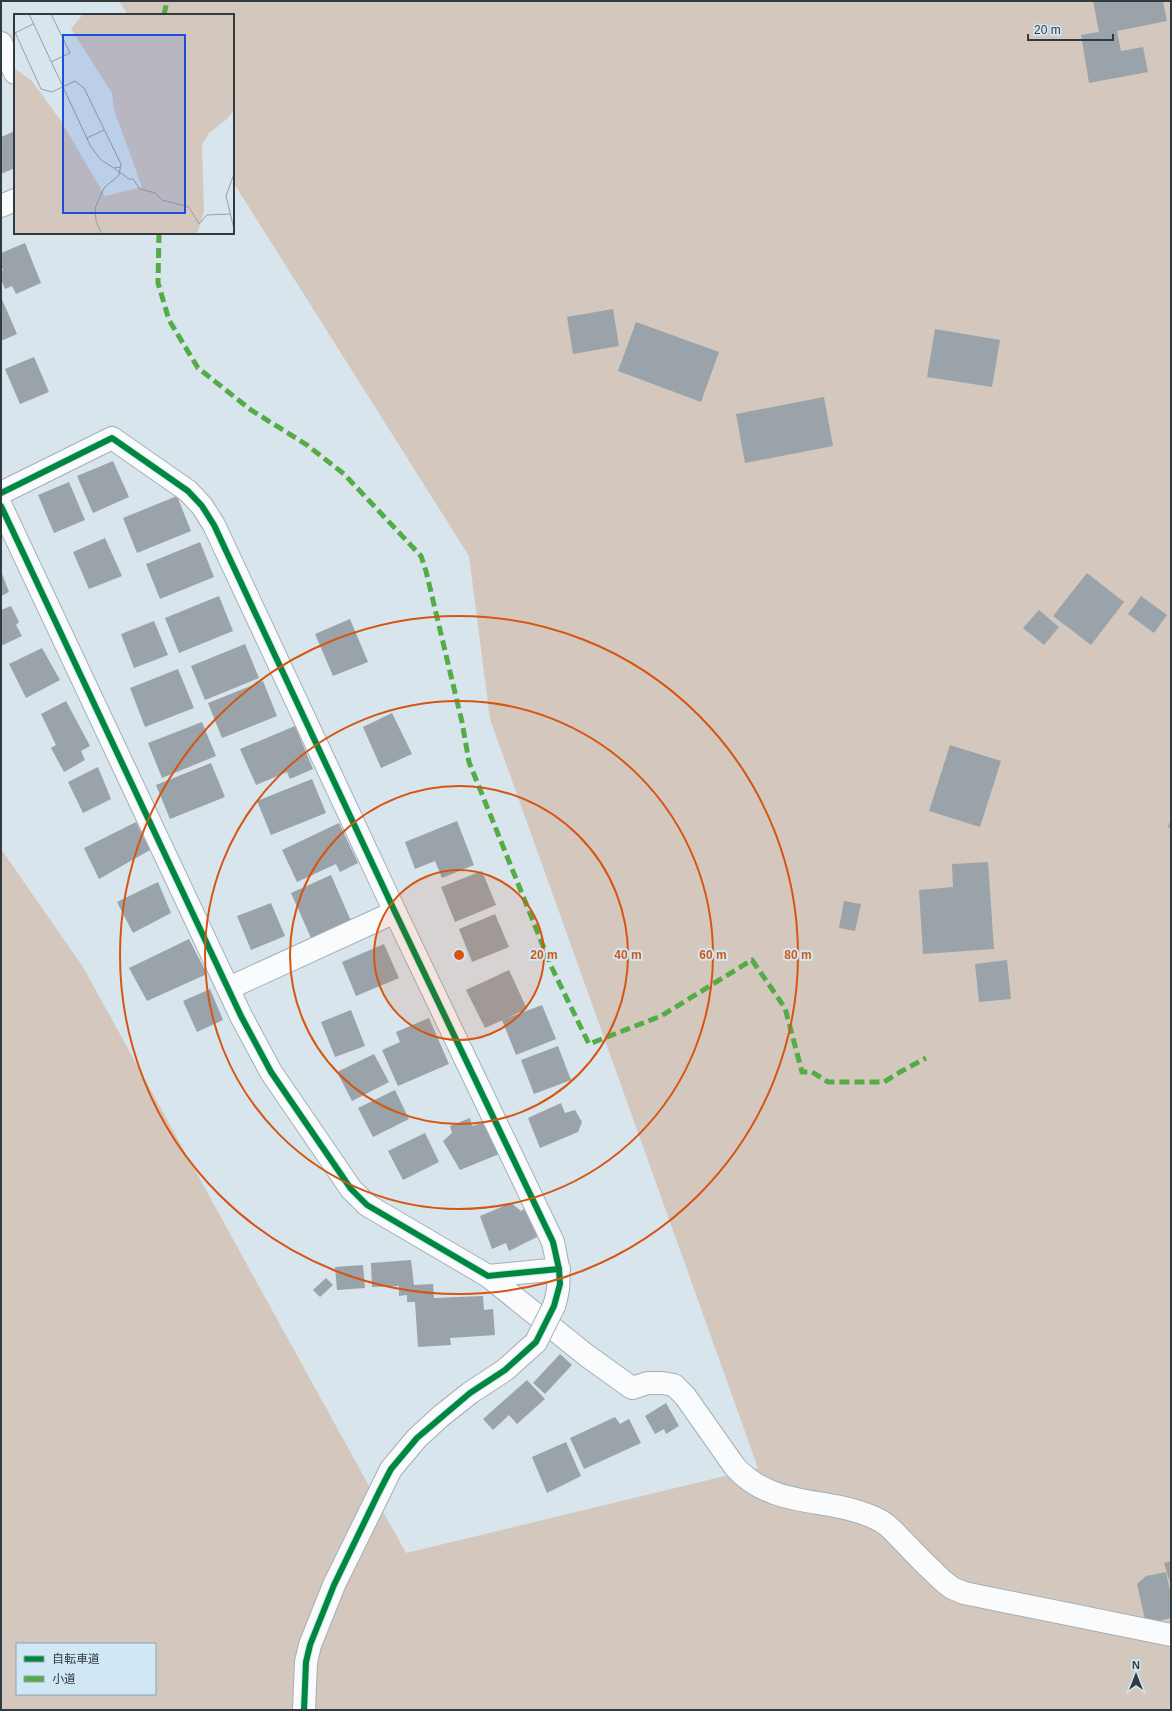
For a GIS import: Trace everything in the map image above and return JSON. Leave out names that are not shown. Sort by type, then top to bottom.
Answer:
[{"type":"street","points":[[1,43],[14,71]]},
{"type":"street","points":[[1,206],[14,200]]},
{"type":"street","points":[[1,493],[112,438],[188,491],[202,506],[214,525],[395,912],[552,1242],[559,1269],[560,1284],[554,1306],[536,1342],[505,1370],[470,1393],[432,1424],[417,1438],[391,1469],[334,1585],[310,1645],[306,1662],[304,1710]]},
{"type":"street","points":[[1,506],[241,1016],[271,1072],[351,1189],[366,1205],[488,1276],[586,1355],[632,1388],[648,1383],[674,1385],[685,1396],[735,1467],[745,1478],[759,1487],[776,1495],[855,1510],[881,1520],[943,1581],[952,1588],[964,1593],[1171,1635]]},
{"type":"street","points":[[229,988],[395,912]]},
{"type":"street","points":[[488,1276],[559,1269]]},
{"type":"shaded area","points":[[119,1],[1171,1],[1171,1710],[1,1710],[1,849],[83,967],[406,1553],[758,1468],[490,719],[469,556],[234,184],[234,14],[127,14]]},
{"type":"building","points":[[1093,1],[1163,1],[1167,21],[1117,31],[1121,51],[1143,47],[1148,72],[1089,83],[1081,35],[1099,32]]},
{"type":"building","points":[[14,131],[14,168],[1,174],[1,137]]},
{"type":"building","points":[[25,243],[41,283],[16,294],[12,286],[5,289],[1,279],[1,271],[3,270],[1,265],[1,253]]},
{"type":"building","points":[[1,297],[17,334],[1,341]]},
{"type":"building","points":[[613,309],[619,346],[573,354],[567,317]]},
{"type":"building","points":[[636,322],[719,352],[701,402],[618,371]]},
{"type":"building","points":[[935,329],[1000,340],[992,387],[927,377]]},
{"type":"building","points":[[34,357],[49,392],[20,404],[5,369]]},
{"type":"building","points":[[824,397],[833,446],[745,463],[736,414]]},
{"type":"building","points":[[113,461],[129,497],[93,513],[77,476]]},
{"type":"building","points":[[69,482],[85,520],[54,533],[38,495]]},
{"type":"building","points":[[177,496],[191,531],[137,553],[123,518]]},
{"type":"building","points":[[105,538],[122,576],[89,589],[73,552]]},
{"type":"building","points":[[200,542],[214,577],[160,599],[146,564]]},
{"type":"building","points":[[1,571],[9,592],[1,596]]},
{"type":"building","points":[[1087,573],[1124,602],[1091,645],[1053,616]]},
{"type":"building","points":[[219,596],[233,631],[179,653],[165,618]]},
{"type":"building","points":[[1141,596],[1167,615],[1154,633],[1128,614]]},
{"type":"building","points":[[11,606],[19,622],[16,625],[22,636],[1,646],[1,610]]},
{"type":"building","points":[[1039,610],[1059,627],[1044,645],[1023,628]]},
{"type":"building","points":[[350,619],[368,662],[333,676],[315,634]]},
{"type":"building","points":[[154,621],[168,655],[134,668],[121,634]]},
{"type":"building","points":[[245,644],[259,678],[205,700],[191,666]]},
{"type":"building","points":[[42,648],[60,680],[26,698],[9,664]]},
{"type":"building","points":[[178,669],[194,708],[145,727],[130,688]]},
{"type":"building","points":[[263,681],[277,716],[222,738],[208,703]]},
{"type":"building","points":[[66,701],[90,746],[81,751],[85,760],[64,772],[51,748],[56,745],[41,714]]},
{"type":"building","points":[[392,713],[412,754],[381,768],[363,727]]},
{"type":"building","points":[[202,722],[216,756],[162,778],[148,743]]},
{"type":"building","points":[[295,726],[313,769],[290,779],[287,772],[256,785],[240,749]]},
{"type":"building","points":[[950,745],[1001,761],[980,827],[929,811]]},
{"type":"building","points":[[211,763],[225,797],[170,819],[156,785]]},
{"type":"building","points":[[98,767],[111,799],[83,813],[68,782]]},
{"type":"building","points":[[312,779],[326,813],[271,835],[257,801]]},
{"type":"building","points":[[1171,818],[1171,829],[1168,827]]},
{"type":"building","points":[[457,821],[474,865],[442,878],[435,861],[415,869],[405,842]]},
{"type":"building","points":[[136,822],[150,850],[99,879],[84,848]]},
{"type":"building","points":[[339,823],[358,863],[340,872],[336,864],[297,882],[282,850]]},
{"type":"building","points":[[988,862],[994,949],[923,954],[919,890],[953,887],[952,864]]},
{"type":"building","points":[[482,871],[496,905],[455,922],[441,887]]},
{"type":"building","points":[[331,875],[351,921],[311,938],[291,893]]},
{"type":"building","points":[[158,882],[171,913],[133,933],[117,902]]},
{"type":"building","points":[[844,901],[861,904],[855,931],[839,928]]},
{"type":"building","points":[[271,903],[285,936],[251,950],[237,916]]},
{"type":"building","points":[[495,914],[509,947],[472,962],[459,929]]},
{"type":"building","points":[[189,939],[207,974],[147,1001],[129,968]]},
{"type":"building","points":[[384,944],[399,978],[356,996],[342,962]]},
{"type":"building","points":[[1007,960],[1011,999],[979,1002],[975,964]]},
{"type":"building","points":[[509,970],[527,1009],[485,1028],[466,990]]},
{"type":"building","points":[[210,989],[223,1020],[197,1032],[183,1001]]},
{"type":"building","points":[[542,1005],[556,1039],[516,1055],[502,1020]]},
{"type":"building","points":[[351,1010],[365,1046],[335,1057],[321,1022]]},
{"type":"building","points":[[429,1018],[449,1064],[398,1086],[382,1050],[400,1042],[396,1032]]},
{"type":"building","points":[[558,1046],[571,1080],[534,1094],[521,1060]]},
{"type":"building","points":[[374,1054],[389,1082],[352,1101],[337,1072]]},
{"type":"building","points":[[395,1090],[409,1119],[373,1137],[358,1108]]},
{"type":"building","points":[[561,1103],[565,1113],[575,1110],[582,1122],[578,1132],[540,1148],[528,1118]]},
{"type":"building","points":[[470,1118],[472,1126],[485,1122],[499,1154],[460,1170],[443,1141],[452,1133],[450,1126]]},
{"type":"building","points":[[425,1133],[439,1162],[403,1180],[388,1151]]},
{"type":"building","points":[[511,1203],[521,1211],[527,1207],[543,1234],[509,1251],[506,1243],[492,1249],[480,1216]]},
{"type":"building","points":[[411,1260],[414,1285],[433,1284],[434,1298],[483,1296],[484,1310],[493,1309],[495,1335],[450,1338],[451,1345],[418,1347],[415,1302],[407,1302],[407,1295],[399,1296],[399,1286],[372,1287],[371,1263]]},
{"type":"building","points":[[363,1265],[365,1288],[337,1290],[335,1267]]},
{"type":"building","points":[[326,1278],[333,1285],[320,1297],[313,1290]]},
{"type":"building","points":[[560,1354],[572,1365],[545,1394],[533,1383]]},
{"type":"building","points":[[527,1380],[545,1399],[517,1424],[509,1415],[493,1430],[483,1419]]},
{"type":"building","points":[[666,1403],[679,1426],[666,1434],[664,1429],[655,1434],[645,1416]]},
{"type":"building","points":[[615,1417],[620,1424],[629,1419],[641,1443],[584,1469],[570,1438]]},
{"type":"building","points":[[566,1442],[581,1476],[547,1493],[532,1457]]},
{"type":"building","points":[[1171,1561],[1171,1586],[1164,1563]]},
{"type":"building","points":[[1166,1572],[1171,1595],[1171,1618],[1146,1624],[1137,1584],[1146,1576]]},
{"type":"marked path","points":[[164,14],[167,1]]},
{"type":"marked path","points":[[159,234],[158,283],[169,320],[198,368],[251,410],[307,445],[344,474],[421,556],[426,571],[462,722],[469,762],[552,968],[589,1044],[661,1016],[752,960],[785,1008],[802,1072],[812,1072],[828,1082],[884,1082],[926,1058]]},
{"type":"cycle path","points":[[1,493],[112,438],[188,491],[202,506],[214,525],[395,912],[553,1242],[559,1269],[560,1284],[554,1306],[536,1342],[505,1370],[470,1393],[417,1438],[391,1469],[334,1585],[310,1645],[306,1662],[304,1710]]},
{"type":"cycle path","points":[[1,506],[241,1016],[271,1072],[351,1189],[367,1205],[488,1276],[559,1269]]}]
